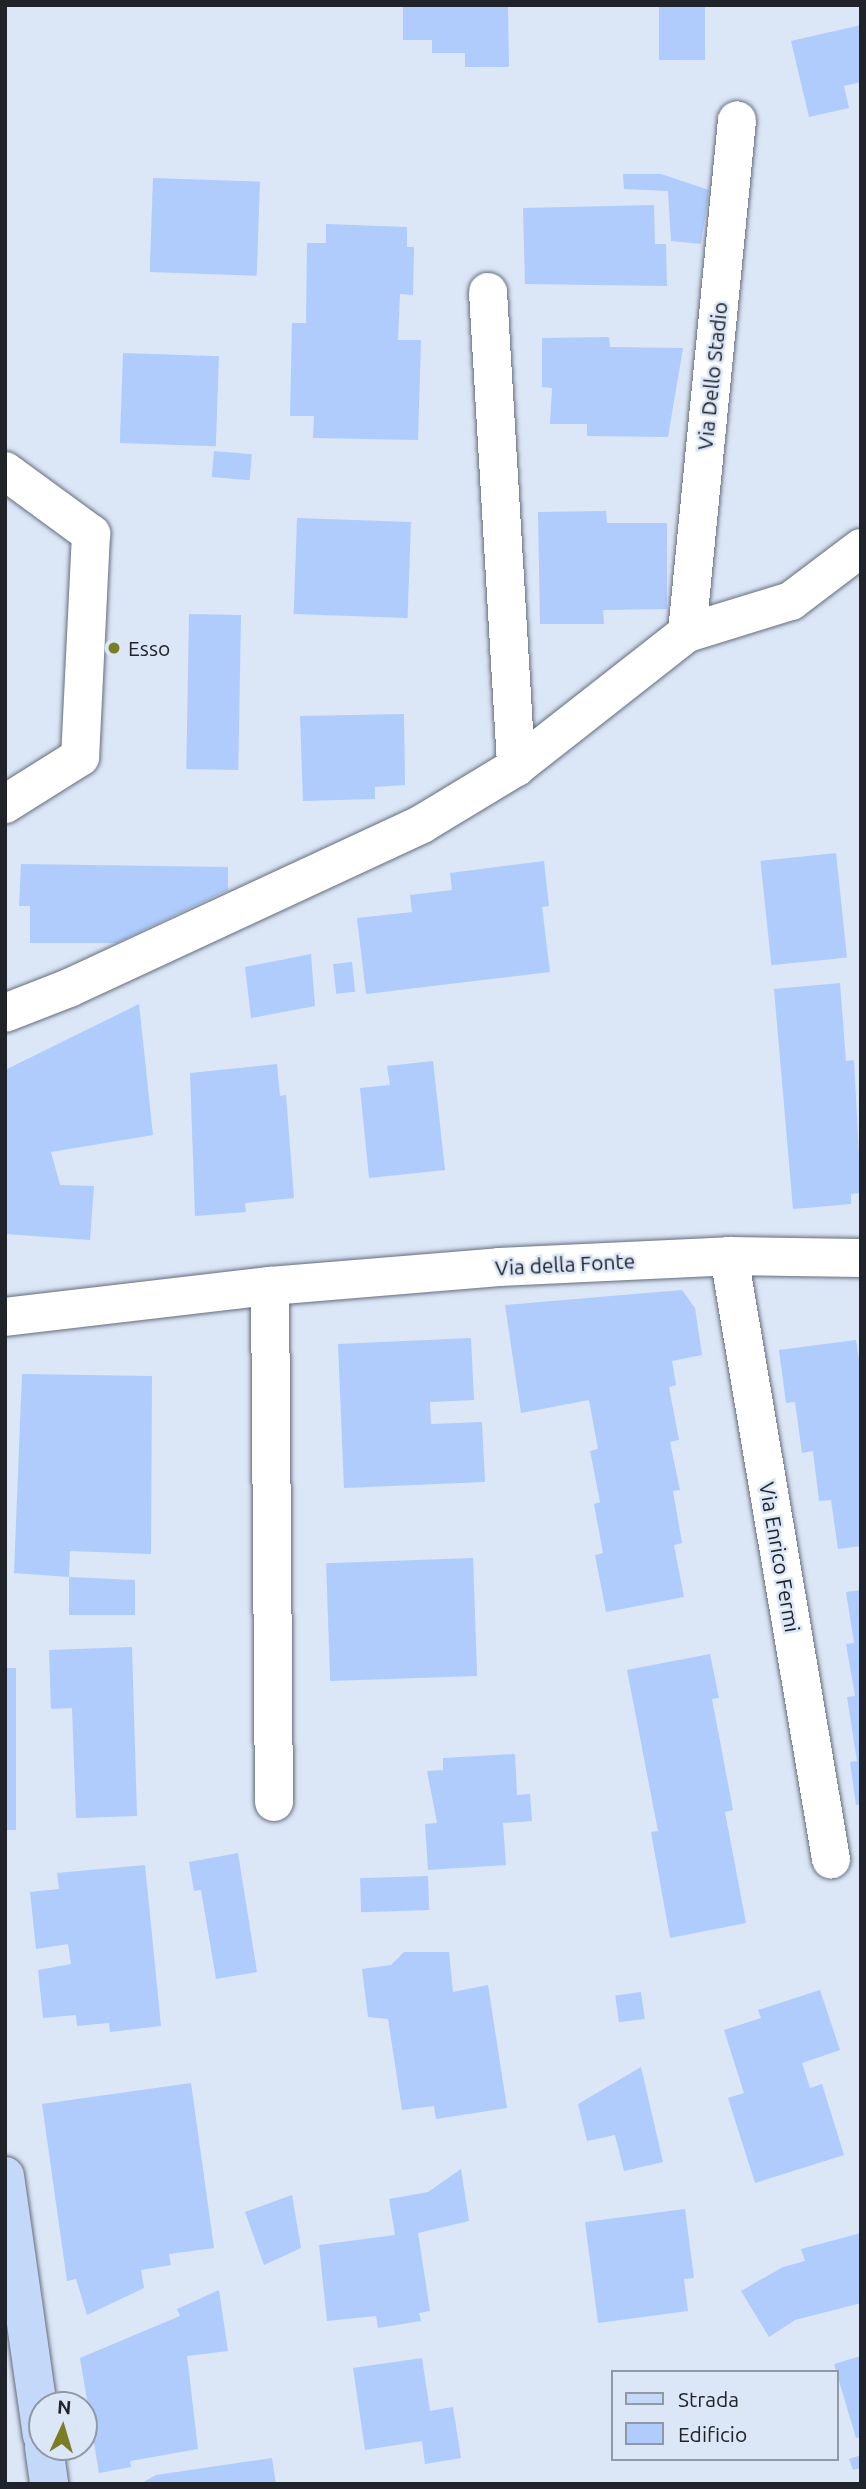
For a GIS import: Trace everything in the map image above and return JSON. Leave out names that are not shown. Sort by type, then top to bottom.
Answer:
[{"type":"main road","points":[[5,2176],[36,2391]]},
{"type":"main road","points":[[46,2461],[49,2484]]},
{"type":"street","name":"Via Dello Stadio","points":[[687,633],[737,120]]},
{"type":"street","points":[[488,292],[516,767]]},
{"type":"street","points":[[5,471],[91,534],[80,757],[5,804]]},
{"type":"street","points":[[5,1013],[69,988],[422,824],[516,767],[687,633],[792,601],[861,548]]},
{"type":"street","name":"Via della Fonte","points":[[5,1317],[270,1286],[499,1267],[729,1256],[861,1258]]},
{"type":"street","name":"Via Enrico Fermi","points":[[729,1256],[831,1859]]},
{"type":"street","points":[[270,1286],[274,1802]]},
{"type":"building","points":[[403,5],[508,5],[509,67],[465,67],[465,53],[432,53],[432,40],[403,40]]},
{"type":"building","points":[[659,5],[705,5],[705,60],[659,60]]},
{"type":"building","points":[[861,25],[861,82],[844,86],[849,108],[809,117],[791,41]]},
{"type":"building","points":[[623,174],[661,174],[709,190],[701,244],[671,241],[668,191],[624,189]]},
{"type":"building","points":[[153,178],[260,182],[257,276],[150,272]]},
{"type":"building","points":[[654,205],[655,244],[666,244],[667,286],[525,284],[523,208]]},
{"type":"building","points":[[326,224],[407,227],[407,247],[414,247],[413,295],[400,294],[398,340],[421,340],[418,440],[313,438],[314,416],[290,416],[292,323],[306,323],[307,243],[326,243]]},
{"type":"building","points":[[609,337],[610,347],[683,348],[668,437],[587,436],[587,424],[550,424],[552,388],[542,387],[542,338]]},
{"type":"building","points":[[123,353],[219,356],[216,446],[120,443]]},
{"type":"building","points":[[214,451],[252,454],[250,480],[212,477]]},
{"type":"building","points":[[606,511],[607,523],[667,523],[667,609],[603,610],[604,624],[540,624],[538,512]]},
{"type":"building","points":[[297,518],[411,522],[408,618],[294,614]]},
{"type":"building","points":[[189,614],[241,615],[238,770],[186,769]]},
{"type":"building","points":[[404,714],[405,785],[375,787],[375,799],[303,801],[300,716]]},
{"type":"building","points":[[836,853],[847,957],[771,965],[760,861]]},
{"type":"building","points":[[544,861],[549,906],[542,907],[550,972],[366,994],[357,918],[412,912],[410,895],[452,890],[450,873]]},
{"type":"building","points":[[21,864],[228,867],[228,890],[116,943],[30,943],[30,906],[19,906]]},
{"type":"building","points":[[311,954],[315,1006],[251,1018],[245,967]]},
{"type":"building","points":[[352,962],[355,992],[336,994],[333,964]]},
{"type":"building","points":[[840,983],[846,1061],[854,1060],[861,1193],[851,1194],[851,1204],[793,1209],[774,989]]},
{"type":"building","points":[[139,1004],[153,1135],[51,1152],[60,1185],[94,1186],[90,1240],[5,1234],[5,1070]]},
{"type":"building","points":[[433,1061],[445,1170],[369,1178],[360,1088],[390,1085],[387,1066]]},
{"type":"building","points":[[277,1064],[280,1096],[286,1095],[294,1198],[245,1203],[246,1212],[195,1216],[190,1073]]},
{"type":"building","points":[[682,1290],[695,1308],[702,1355],[672,1361],[676,1385],[669,1387],[679,1440],[670,1442],[680,1490],[673,1491],[682,1543],[674,1545],[684,1597],[606,1612],[595,1555],[603,1553],[594,1504],[600,1502],[590,1451],[598,1449],[589,1400],[521,1413],[505,1305]]},
{"type":"building","points":[[471,1338],[474,1400],[430,1402],[431,1424],[482,1422],[485,1482],[344,1488],[338,1344]]},
{"type":"building","points":[[856,1340],[861,1374],[861,1546],[838,1549],[831,1500],[819,1501],[813,1451],[802,1453],[795,1402],[786,1403],[779,1350]]},
{"type":"building","points":[[22,1374],[152,1376],[151,1554],[70,1551],[69,1577],[14,1573]]},
{"type":"building","points":[[473,1558],[477,1676],[330,1681],[326,1563]]},
{"type":"building","points":[[69,1577],[135,1580],[135,1615],[69,1615]]},
{"type":"building","points":[[861,1590],[861,1804],[856,1805],[850,1762],[857,1761],[847,1697],[855,1696],[846,1644],[854,1643],[846,1592]]},
{"type":"building","points":[[132,1647],[137,1816],[76,1818],[72,1708],[51,1709],[49,1650]]},
{"type":"building","points":[[710,1654],[719,1698],[712,1699],[733,1810],[725,1812],[746,1923],[670,1938],[651,1832],[658,1831],[627,1670]]},
{"type":"building","points":[[5,1668],[16,1668],[16,1830],[5,1830]]},
{"type":"building","points":[[515,1754],[517,1795],[530,1794],[532,1821],[503,1823],[506,1865],[428,1870],[425,1824],[437,1823],[427,1771],[443,1770],[443,1758]]},
{"type":"building","points":[[238,1853],[257,1972],[216,1979],[201,1890],[194,1891],[189,1862]]},
{"type":"building","points":[[145,1865],[161,2026],[110,2032],[109,2023],[77,2026],[76,2015],[43,2018],[38,1970],[71,1964],[68,1944],[36,1949],[30,1892],[59,1889],[57,1873]]},
{"type":"building","points":[[428,1876],[429,1910],[361,1912],[360,1878]]},
{"type":"building","points":[[404,1952],[449,1952],[453,1992],[488,1985],[507,2108],[436,2119],[434,2106],[402,2110],[388,2019],[368,2017],[362,1969],[391,1965]]},
{"type":"building","points":[[820,1990],[840,2050],[802,2063],[810,2088],[822,2084],[844,2155],[755,2183],[728,2098],[744,2093],[724,2030],[761,2018],[758,2010]]},
{"type":"building","points":[[641,1992],[645,2019],[619,2022],[615,1996]]},
{"type":"building","points":[[641,2067],[663,2162],[624,2171],[615,2135],[587,2141],[578,2104]]},
{"type":"building","points":[[191,2083],[214,2248],[169,2254],[171,2265],[141,2270],[144,2288],[87,2315],[76,2279],[67,2281],[42,2104]]},
{"type":"building","points":[[461,2169],[469,2221],[418,2233],[430,2311],[419,2313],[421,2321],[378,2328],[376,2316],[327,2321],[319,2245],[395,2235],[389,2199],[428,2192]]},
{"type":"building","points":[[292,2195],[301,2248],[264,2265],[245,2212]]},
{"type":"building","points":[[685,2209],[694,2278],[684,2279],[688,2311],[598,2323],[585,2222]]},
{"type":"building","points":[[861,2233],[861,2303],[795,2320],[769,2337],[741,2291],[783,2267],[805,2261],[801,2249]]},
{"type":"building","points":[[219,2290],[228,2351],[187,2356],[198,2449],[130,2461],[131,2467],[99,2473],[98,2391],[85,2391],[80,2358],[180,2316],[177,2309]]},
{"type":"building","points":[[861,2356],[861,2437],[856,2438],[838,2370],[834,2364]]},
{"type":"building","points":[[422,2358],[430,2411],[453,2407],[461,2458],[425,2464],[422,2441],[365,2450],[353,2368]]},
{"type":"building","points":[[861,2455],[861,2468],[853,2470],[849,2459]]},
{"type":"building","points":[[272,2458],[276,2484],[140,2484],[156,2475]]},
{"type":"place","name":"Esso","points":[[114,648]]}]
